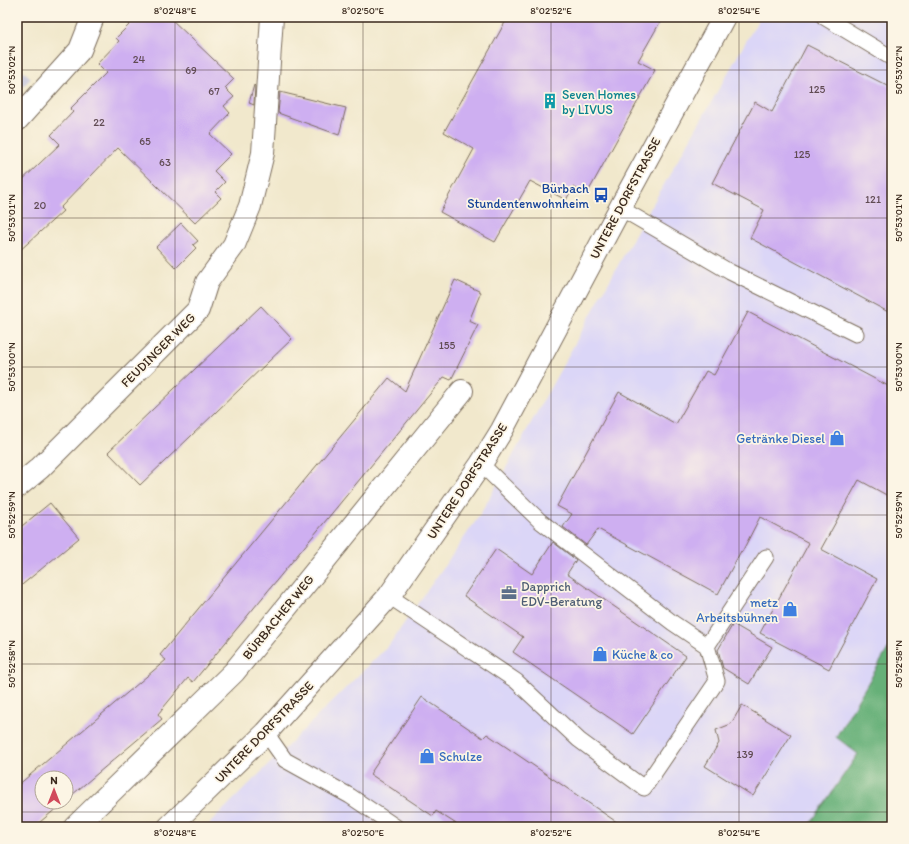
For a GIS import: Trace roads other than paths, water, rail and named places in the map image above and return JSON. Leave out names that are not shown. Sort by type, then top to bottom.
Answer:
[{"type":"street","points":[[17,120],[80,50],[93,17]]},
{"type":"street","name":"FEUDINGER WEG","points":[[17,487],[40,468],[198,310],[207,282],[234,245],[250,206],[263,153],[272,17]]},
{"type":"street","name":"UNTERE DORFSTRASSE","points":[[169,827],[266,733],[389,596],[481,464],[502,430],[722,18]]},
{"type":"street","name":"BÜRBACHER WEG","points":[[75,827],[234,672],[462,391]]},
{"type":"lane","points":[[824,17],[892,58]]},
{"type":"lane","points":[[620,208],[730,272],[856,334]]},
{"type":"lane","points":[[389,596],[516,681],[578,740],[644,788],[717,681],[707,646],[673,623],[540,520],[481,464]]},
{"type":"lane","points":[[707,646],[766,557]]},
{"type":"lane","points":[[266,733],[285,760],[350,796],[396,827]]},
{"type":"place","name":"Seven Homes by LIVUS","points":[[550,101]]},
{"type":"place","name":"Bürbach Stundentenwohnheim","points":[[601,195]]},
{"type":"place","name":"Getränke Diesel","points":[[837,438]]},
{"type":"place","name":"Dapprich EDV-Beratung","points":[[509,593]]},
{"type":"place","name":"metz Arbeitsbühnen","points":[[790,609]]},
{"type":"place","name":"Küche & co","points":[[600,654]]},
{"type":"place","name":"Schulze","points":[[427,756]]}]
